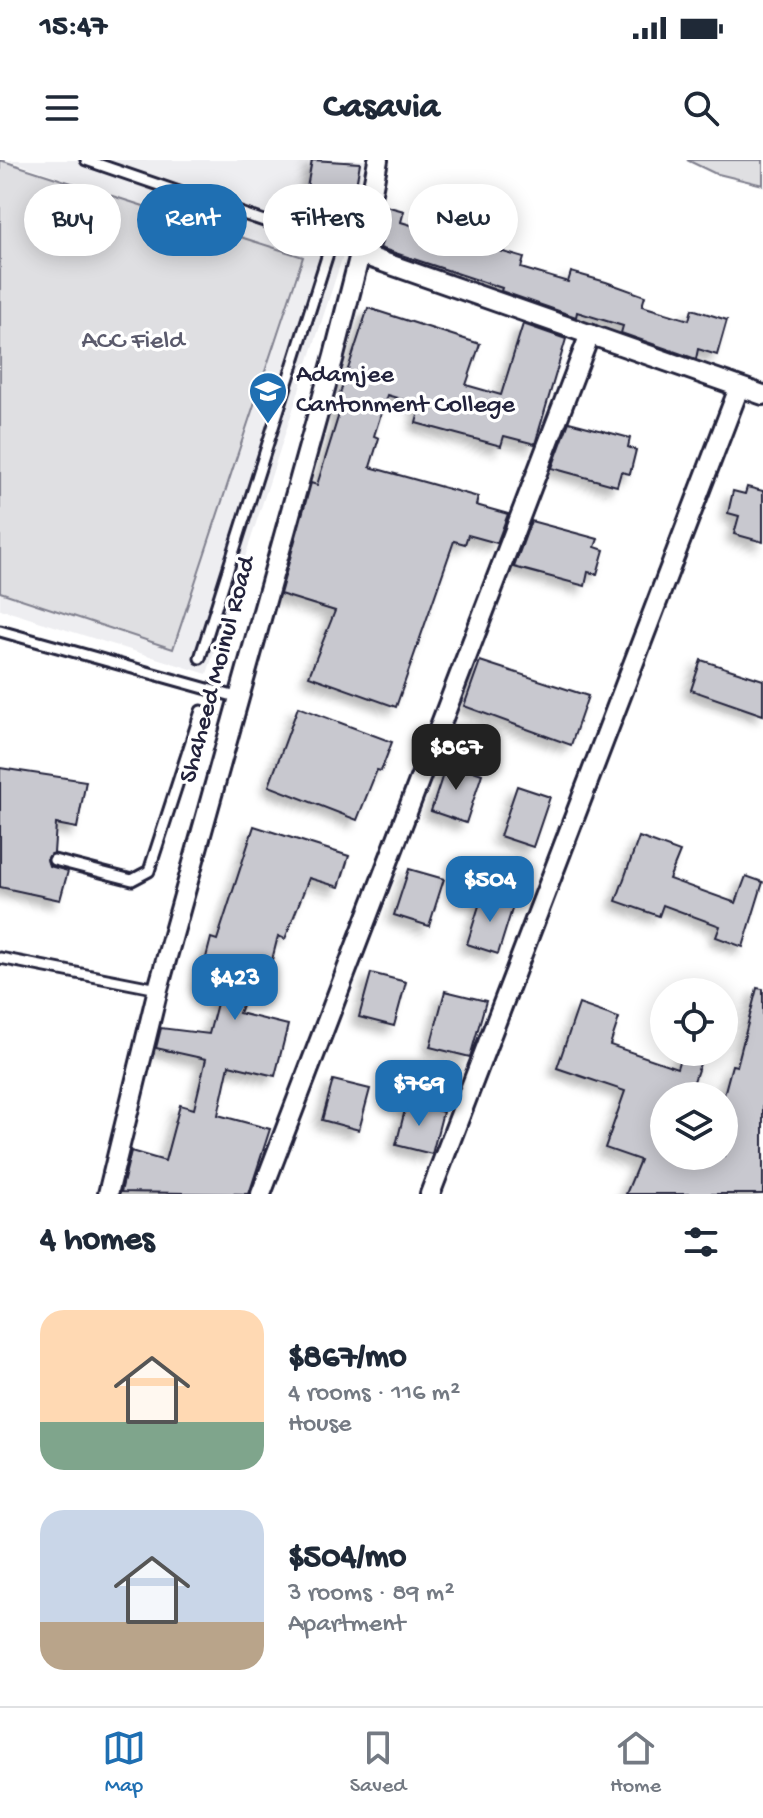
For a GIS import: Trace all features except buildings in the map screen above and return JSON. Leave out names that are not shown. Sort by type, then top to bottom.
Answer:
[{"type":"street","name":"Shaheed Moinul Road","points":[[373,184],[378,160]]},
{"type":"street","name":"Shaheed Moinul Road","points":[[110,1194],[158,989],[359,256]]},
{"type":"street","points":[[366,256],[763,395]]},
{"type":"street","points":[[261,1194],[590,334]]},
{"type":"street","points":[[430,1194],[739,388]]},
{"type":"lane","points":[[86,160],[263,221]]},
{"type":"lane","points":[[200,658],[327,256]]},
{"type":"lane","points":[[0,631],[240,698]]},
{"type":"lane","points":[[54,860],[132,880],[149,871],[201,711]]},
{"type":"lane","points":[[0,958],[158,989]]},
{"type":"shaded area","name":"Adamjee Cantonment College","points":[[8,160],[312,160],[308,184],[263,184],[263,245],[247,239],[247,184],[137,184],[137,203],[121,198],[121,184],[80,184]]},
{"type":"shaded area","name":"Adamjee Cantonment College","points":[[344,160],[365,160],[360,184],[356,184],[360,164]]},
{"type":"shaded area","name":"Adamjee Cantonment College","points":[[297,256],[343,256],[207,674],[0,609],[0,592],[173,649],[303,258]]},
{"type":"green space","name":"ACC Field","points":[[0,160],[75,184],[24,184],[24,256],[121,256],[121,199],[137,204],[137,256],[247,256],[247,239],[263,244],[263,256],[303,257],[173,649],[0,592]]},
{"type":"green space","points":[[687,160],[763,160],[763,185],[714,173]]},
{"type":"place","name":"Adamjee Cantonment College","points":[[268,425]]}]
